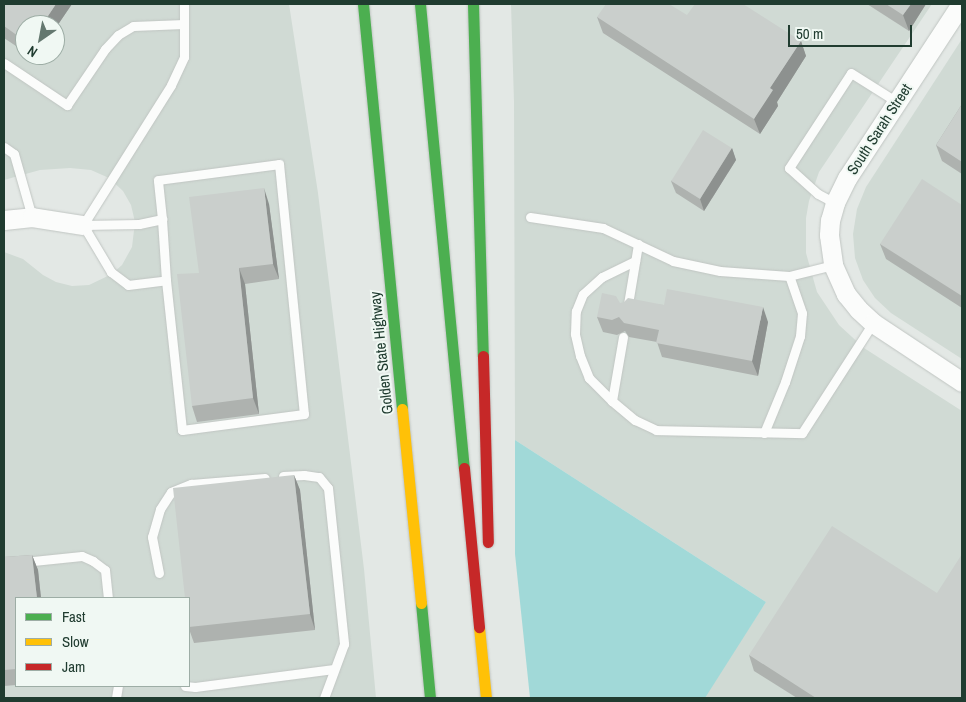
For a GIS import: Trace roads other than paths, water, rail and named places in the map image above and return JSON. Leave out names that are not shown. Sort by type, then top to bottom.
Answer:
[{"type":"highway","points":[[351,4],[374,127]]},
{"type":"highway","name":"Golden State Highway","points":[[363,4],[430,698]]},
{"type":"highway","points":[[420,4],[486,698]]},
{"type":"highway","points":[[474,4],[488,549]]},
{"type":"highway","points":[[490,609],[492,698]]},
{"type":"street","name":"South Sarah Street","points":[[961,4],[847,178],[835,203],[829,235],[833,265],[846,294],[858,309],[873,323],[962,382]]},
{"type":"street","points":[[4,220],[32,217],[83,225]]},
{"type":"lane","points":[[83,225],[172,84],[184,57],[184,4]]},
{"type":"lane","points":[[4,63],[67,104],[105,49],[118,34],[133,26],[184,24]]},
{"type":"lane","points":[[835,203],[818,194],[788,168],[851,72],[897,102]]},
{"type":"lane","points":[[4,147],[14,154],[32,217]]},
{"type":"lane","points":[[279,164],[304,414],[182,430],[166,280],[162,218],[158,180],[279,164]]},
{"type":"lane","points":[[530,217],[603,228],[673,261],[720,271],[789,276],[833,265]]},
{"type":"lane","points":[[83,225],[139,224],[162,218]]},
{"type":"lane","points":[[83,225],[111,272],[128,285],[166,280]]},
{"type":"lane","points":[[627,311],[638,244]]},
{"type":"lane","points":[[635,261],[602,276],[583,294],[576,311],[575,334],[589,378],[635,420],[656,430],[802,433],[873,323]]},
{"type":"lane","points":[[764,433],[785,382],[800,336],[802,314],[789,276]]},
{"type":"lane","points":[[612,401],[623,337]]},
{"type":"lane","points":[[159,573],[152,537],[160,509],[171,492],[191,484],[304,475],[319,477],[328,488],[344,644],[324,698]]},
{"type":"lane","points":[[4,564],[82,556],[105,570],[108,597]]},
{"type":"lane","points":[[190,687],[334,669]]},
{"type":"water","points":[[515,440],[766,602],[705,698],[530,698],[515,554]]}]
